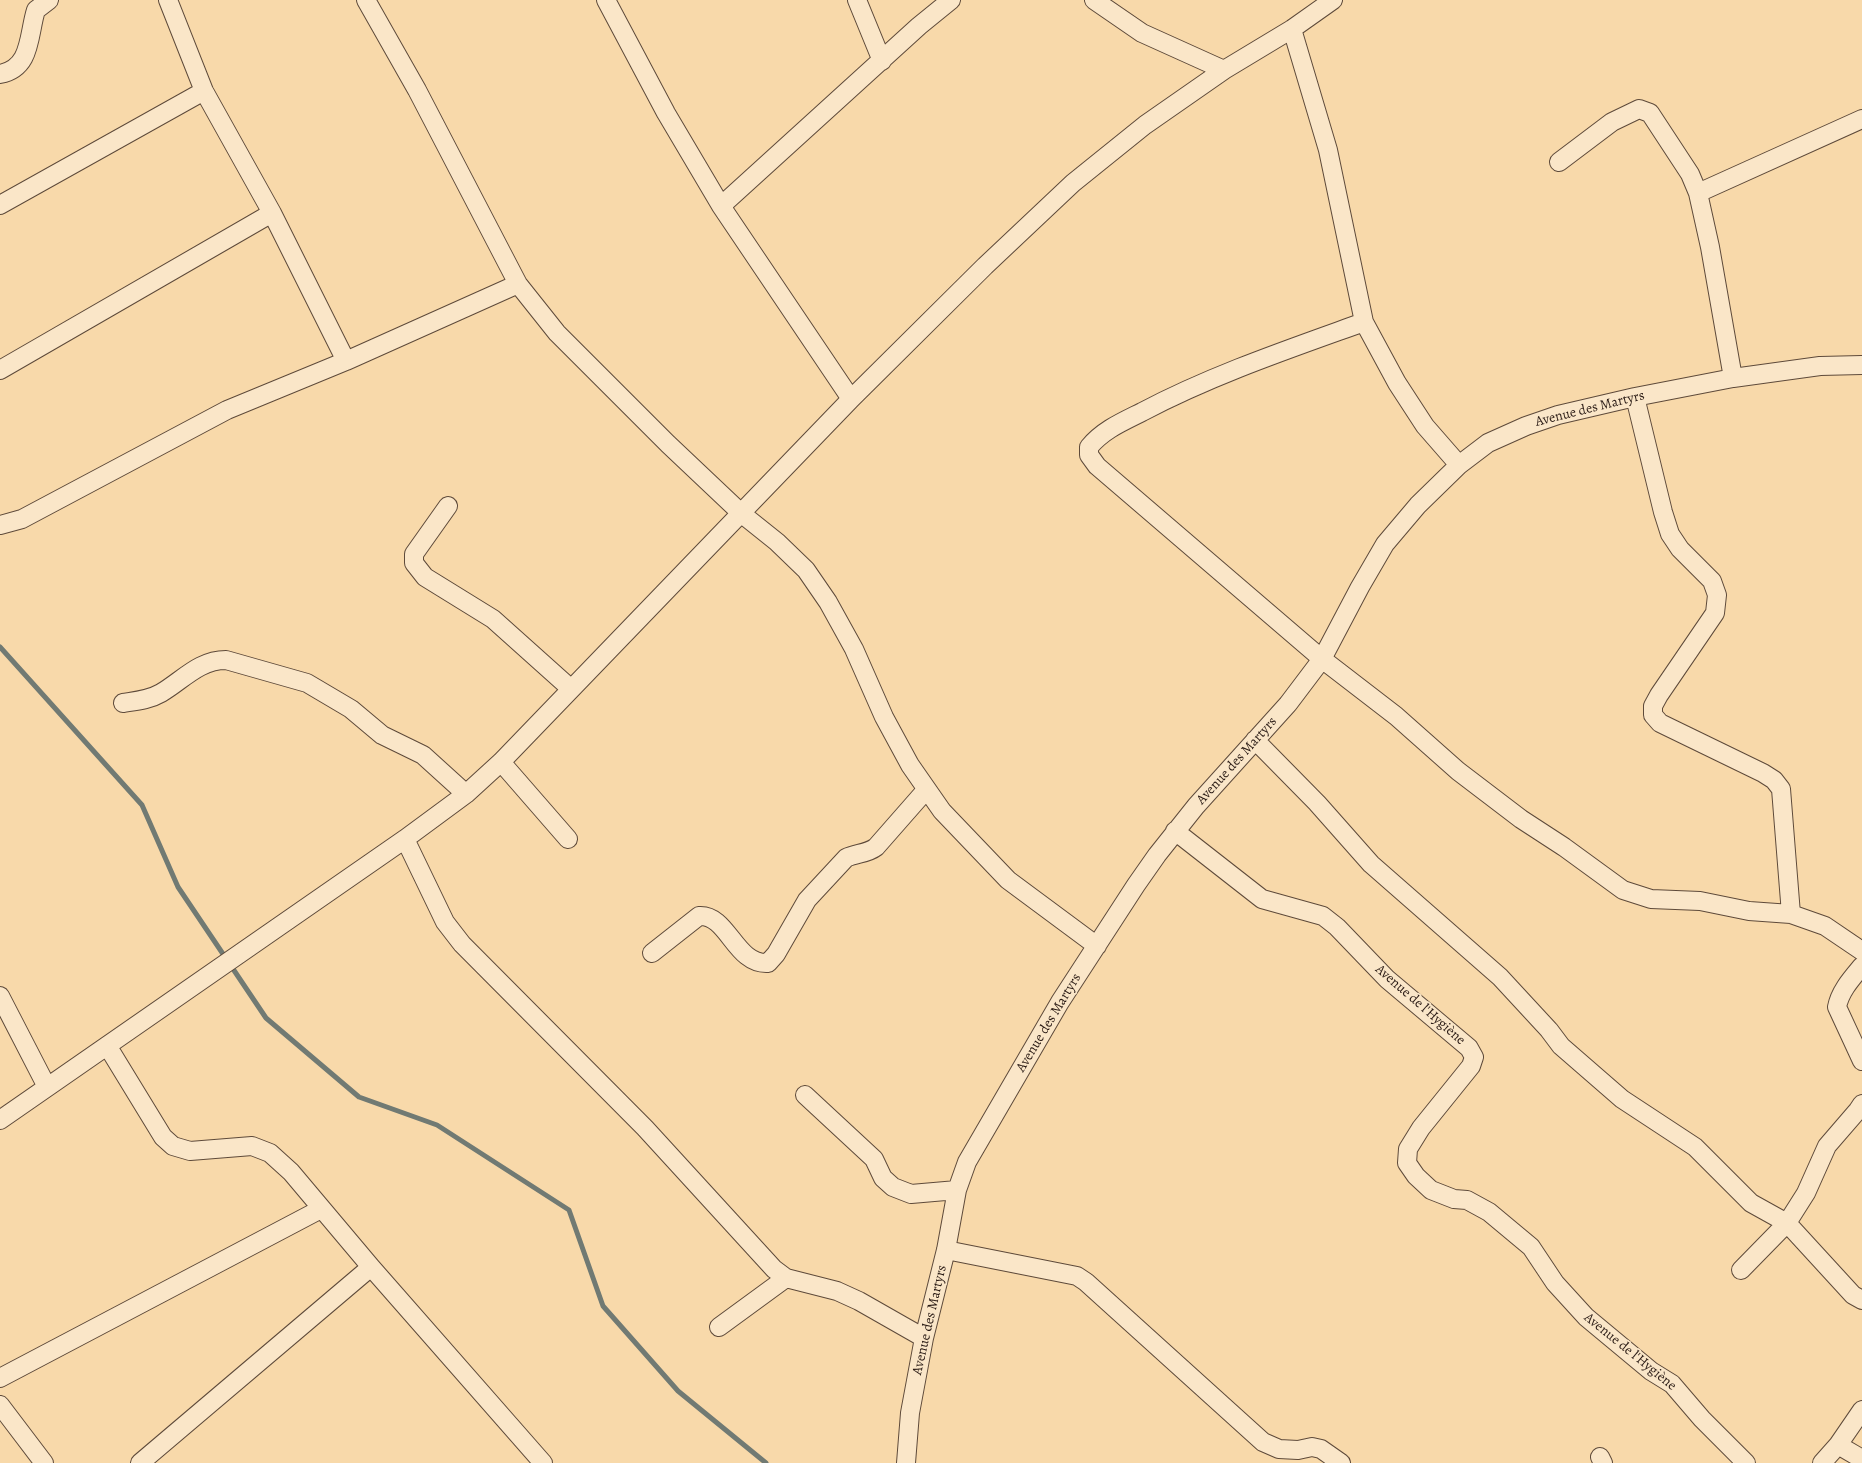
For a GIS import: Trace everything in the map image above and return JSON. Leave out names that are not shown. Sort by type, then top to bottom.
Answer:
[{"type":"street","points":[[0,74],[9,72],[19,66],[25,57],[36,10],[49,0]]},
{"type":"street","points":[[168,0],[204,91],[272,213],[346,361]]},
{"type":"street","points":[[366,0],[417,90],[518,284],[558,333],[668,444],[742,514],[777,542],[806,570],[828,602],[854,649],[884,717],[926,790],[942,811],[1008,880],[1097,946]]},
{"type":"street","points":[[606,0],[666,113],[721,206],[851,399]]},
{"type":"street","points":[[857,0],[882,61]]},
{"type":"street","points":[[721,206],[919,26],[951,0]]},
{"type":"street","points":[[1094,0],[1142,33],[1224,70]]},
{"type":"street","points":[[0,1120],[108,1047],[406,839],[466,794],[501,762],[570,688],[742,514],[851,399],[985,266],[1073,183],[1145,125],[1224,70],[1292,29],[1333,0]]},
{"type":"street","points":[[1292,29],[1328,150],[1364,322],[1397,383],[1425,426],[1459,465]]},
{"type":"street","points":[[0,205],[204,91]]},
{"type":"street","points":[[1559,162],[1612,122],[1639,109],[1650,113],[1690,174],[1698,193],[1710,247],[1733,378]]},
{"type":"street","points":[[1698,193],[1862,119]]},
{"type":"street","points":[[0,370],[272,213]]},
{"type":"street","points":[[0,525],[22,519],[227,410],[346,361],[518,284]]},
{"type":"street","points":[[1364,322],[1244,367],[1166,399],[1109,429],[1096,438],[1089,447],[1090,455],[1097,466],[1322,659],[1396,716],[1480,788],[1623,890],[1651,899],[1700,901],[1749,911],[1791,914],[1825,926],[1862,951]]},
{"type":"street","name":"Avenue des Martyrs","points":[[906,1463],[910,1413],[924,1338],[946,1250],[957,1190],[967,1162],[1060,1002],[1136,884],[1175,831],[1288,704],[1322,659],[1360,587],[1385,544],[1418,505],[1459,465],[1488,443],[1526,426],[1558,415],[1635,397],[1733,378],[1820,366],[1862,365]]},
{"type":"street","points":[[1635,397],[1663,512],[1670,534],[1680,549],[1712,581],[1717,595],[1715,613],[1659,695],[1653,706],[1653,715],[1660,723],[1768,776],[1774,780],[1781,789],[1791,914]]},
{"type":"street","points":[[448,506],[414,554],[414,563],[425,576],[493,619],[570,688]]},
{"type":"street","points":[[123,702],[147,699],[161,693],[203,664],[214,660],[226,660],[307,684],[351,709],[382,735],[422,755],[466,794]]},
{"type":"street","points":[[1255,740],[1317,803],[1370,864],[1500,977],[1549,1030],[1561,1046],[1622,1099],[1695,1147],[1751,1202],[1786,1223],[1853,1295],[1862,1300]]},
{"type":"street","points":[[501,762],[568,839]]},
{"type":"street","points":[[652,953],[699,916],[706,915],[714,920],[749,958],[760,963],[768,962],[776,954],[797,915],[812,895],[846,858],[853,854],[870,852],[876,847],[926,790]]},
{"type":"street","name":"Avenue de l'Hygiène","points":[[1175,831],[1262,899],[1323,916],[1337,927],[1387,979],[1469,1048],[1474,1057],[1471,1066],[1422,1128],[1408,1149],[1407,1163],[1416,1176],[1431,1190],[1454,1199],[1467,1200],[1489,1212],[1531,1247],[1555,1284],[1586,1317],[1651,1371],[1672,1384],[1702,1419],[1746,1463]]},
{"type":"street","points":[[406,839],[445,922],[462,944],[645,1128],[774,1269],[786,1278],[837,1291],[859,1301],[924,1338]]},
{"type":"street","points":[[1862,966],[1838,1000],[1837,1007],[1862,1061]]},
{"type":"street","points":[[0,996],[47,1087]]},
{"type":"street","points":[[108,1047],[163,1137],[173,1146],[190,1151],[252,1146],[270,1153],[290,1172],[371,1267],[543,1463]]},
{"type":"street","points":[[805,1095],[871,1156],[883,1178],[893,1187],[911,1194],[957,1190]]},
{"type":"street","points":[[1742,1270],[1786,1223],[1806,1193],[1827,1146],[1862,1104]]},
{"type":"street","points":[[0,1378],[321,1209]]},
{"type":"street","points":[[946,1250],[1077,1276],[1086,1282],[1263,1442],[1280,1449],[1298,1450],[1312,1447],[1322,1449],[1341,1463]]},
{"type":"street","points":[[140,1463],[371,1267]]},
{"type":"street","points":[[719,1327],[786,1278]]},
{"type":"street","points":[[0,1406],[44,1463]]},
{"type":"street","points":[[1822,1463],[1838,1445],[1862,1410]]},
{"type":"street","points":[[1838,1445],[1862,1459]]},
{"type":"waterway","points":[[0,647],[142,805],[178,887],[266,1018],[359,1097],[437,1125],[569,1210],[603,1306],[678,1391],[766,1463]]}]
